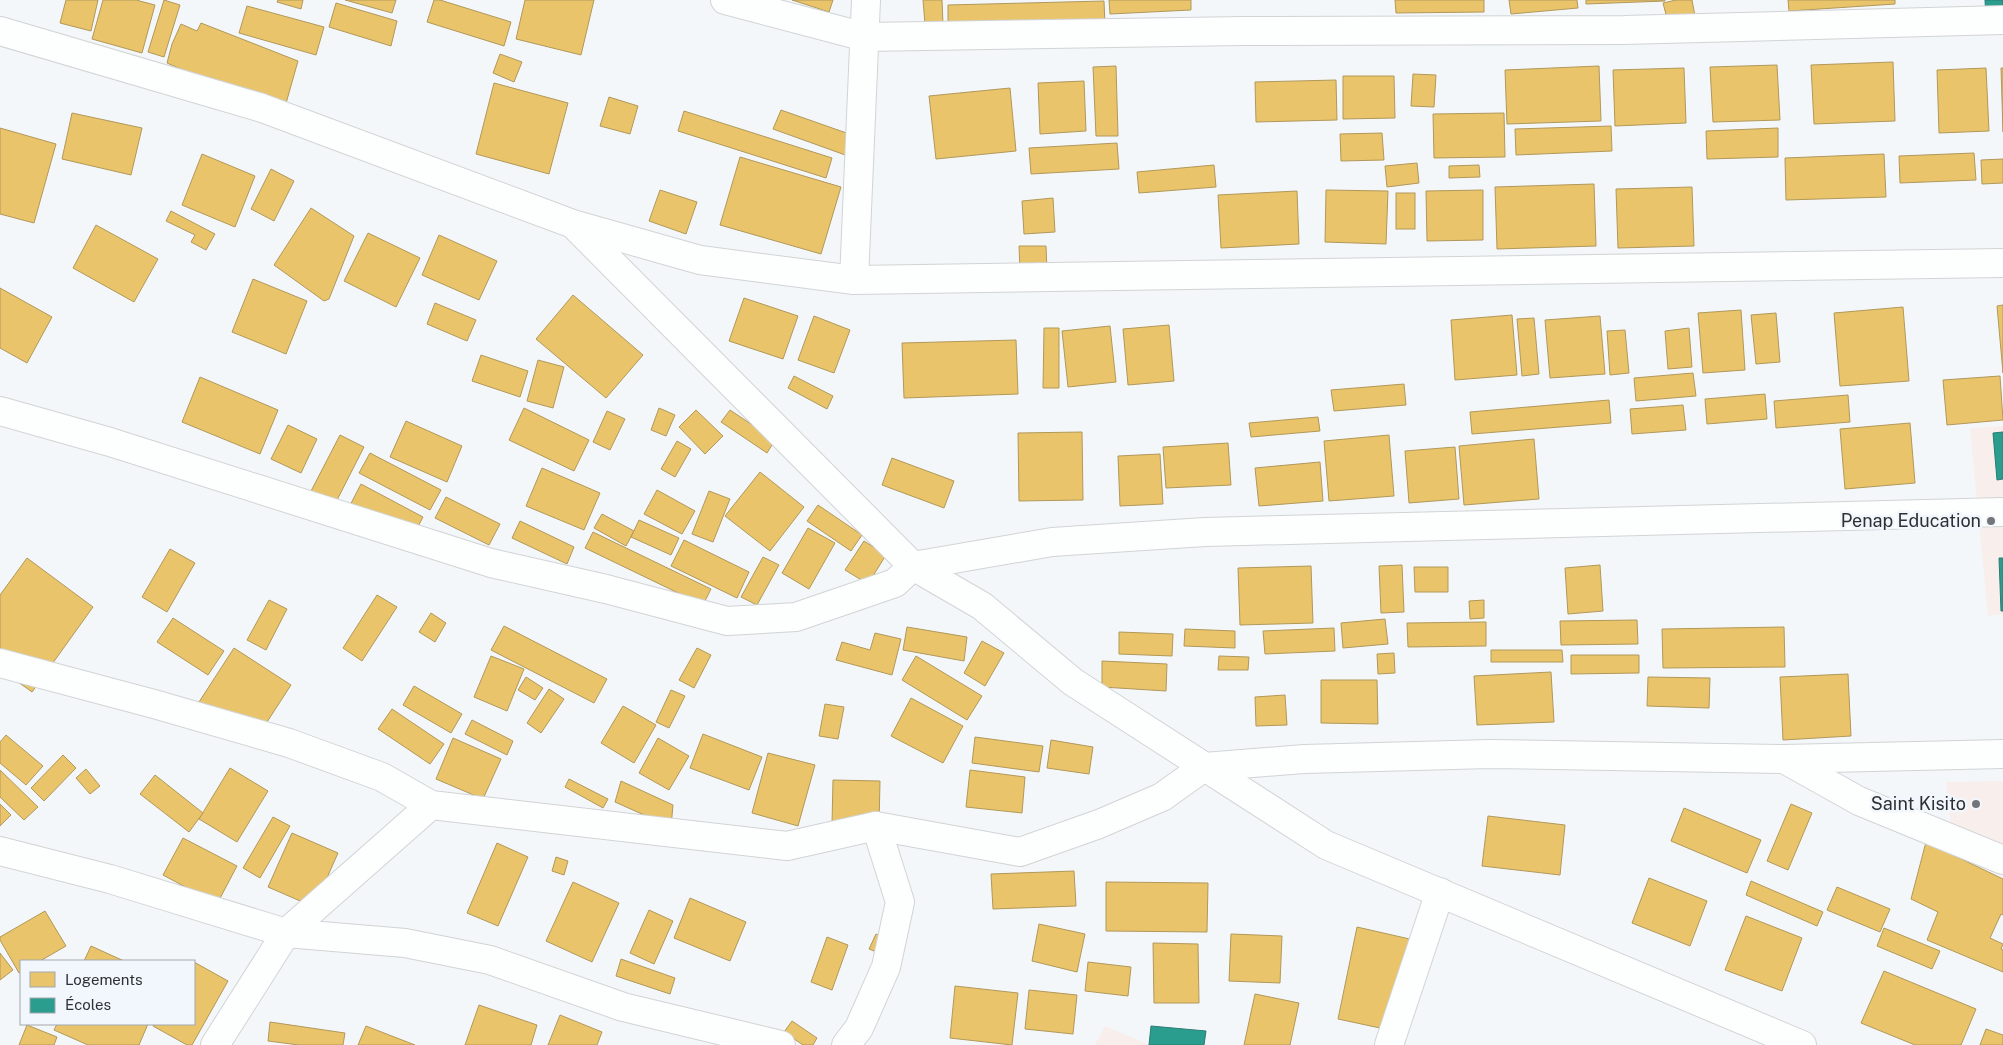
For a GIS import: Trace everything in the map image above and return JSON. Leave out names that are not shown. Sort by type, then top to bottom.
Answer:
[{"type":"street","points":[[725,0],[866,37],[1244,31],[1624,30],[2003,20]]},
{"type":"street","points":[[854,280],[866,37],[866,0]]},
{"type":"street","points":[[0,31],[262,108],[573,224],[700,260],[854,280],[2003,263]]},
{"type":"street","points":[[573,224],[913,566],[982,606],[1073,682],[1326,844],[1802,1045]]},
{"type":"street","points":[[0,411],[110,442],[491,563],[606,589],[727,622],[796,617],[895,583],[913,566],[1052,542],[1205,532],[2003,512]]},
{"type":"street","points":[[0,663],[154,704],[289,743],[382,777],[431,805],[787,846],[876,826],[1020,852],[1099,824],[1162,797],[1204,766],[1304,759],[1490,754],[1784,759],[2003,754]]},
{"type":"street","points":[[1784,759],[1859,801],[2003,860]]},
{"type":"street","points":[[215,1045],[286,933],[431,805]]},
{"type":"street","points":[[846,1045],[859,1028],[886,967],[900,902],[876,826]]},
{"type":"street","points":[[0,850],[110,879],[286,933],[405,943],[490,960],[623,1007],[781,1045]]},
{"type":"street","points":[[1389,1045],[1440,892]]},
{"type":"shaded area","name":"Penap Education","points":[[2003,426],[2003,614],[1988,616],[1970,428]]},
{"type":"shaded area","name":"Saint Kisito","points":[[2003,781],[2003,847],[1951,826],[1946,782]]},
{"type":"shaded area","points":[[1105,1026],[1150,1045],[1095,1045]]},
{"type":"building: Logements","points":[[66,0],[98,0],[91,31],[60,23]]},
{"type":"building: Logements","points":[[103,0],[136,0],[155,5],[142,53],[92,39]]},
{"type":"building: Logements","points":[[164,0],[180,5],[164,57],[148,52]]},
{"type":"building: Logements","points":[[278,0],[303,0],[301,9],[277,2]]},
{"type":"building: Logements","points":[[345,0],[396,0],[392,13]]},
{"type":"building: Logements","points":[[434,0],[440,0],[511,22],[504,46],[427,22]]},
{"type":"building: Logements","points":[[525,0],[594,0],[581,55],[516,39]]},
{"type":"building: Logements","points":[[792,0],[833,0],[829,12]]},
{"type":"building: Logements","points":[[923,0],[942,0],[943,24],[925,24]]},
{"type":"building: Logements","points":[[1109,0],[1191,0],[1191,10],[1110,14]]},
{"type":"building: Logements","points":[[1395,0],[1484,0],[1484,12],[1396,13]]},
{"type":"building: Logements","points":[[1509,0],[1577,0],[1578,8],[1511,14]]},
{"type":"building: Logements","points":[[1586,0],[1665,0],[1665,1],[1586,4]]},
{"type":"building: Logements","points":[[1676,0],[1692,0],[1695,16],[1668,22],[1663,3]]},
{"type":"building: Logements","points":[[1788,0],[1895,0],[1895,4],[1789,11]]},
{"type":"building: Logements","points":[[1104,1],[1105,26],[948,30],[948,5]]},
{"type":"building: Logements","points":[[336,3],[397,21],[391,46],[329,27]]},
{"type":"building: Logements","points":[[247,6],[324,27],[316,55],[239,33]]},
{"type":"building: Logements","points":[[201,23],[298,61],[283,114],[167,63],[172,44],[181,24],[197,31]]},
{"type":"building: Logements","points":[[500,54],[522,62],[514,82],[493,73]]},
{"type":"building: Logements","points":[[1893,62],[1895,121],[1814,124],[1811,65]]},
{"type":"building: Logements","points":[[1777,65],[1780,120],[1713,122],[1710,67]]},
{"type":"building: Logements","points":[[1116,66],[1118,136],[1096,136],[1093,67]]},
{"type":"building: Logements","points":[[1599,66],[1601,121],[1507,124],[1505,70]]},
{"type":"building: Logements","points":[[1684,68],[1686,123],[1615,126],[1613,70]]},
{"type":"building: Logements","points":[[1986,68],[1989,131],[1939,133],[1937,70]]},
{"type":"building: Logements","points":[[2001,68],[2003,68],[2003,132]]},
{"type":"building: Logements","points":[[1413,74],[1436,75],[1434,107],[1411,106]]},
{"type":"building: Logements","points":[[1343,76],[1394,76],[1395,118],[1343,119]]},
{"type":"building: Logements","points":[[1336,80],[1337,120],[1256,122],[1255,82]]},
{"type":"building: Logements","points":[[1084,81],[1086,131],[1040,134],[1038,83]]},
{"type":"building: Logements","points":[[494,83],[568,103],[549,174],[476,154]]},
{"type":"building: Logements","points":[[1010,88],[1016,151],[936,159],[929,96]]},
{"type":"building: Logements","points":[[609,97],[638,106],[630,134],[600,126]]},
{"type":"building: Logements","points":[[781,110],[855,136],[848,156],[773,129]]},
{"type":"building: Logements","points":[[684,111],[832,158],[826,178],[678,131]]},
{"type":"building: Logements","points":[[72,113],[142,128],[131,175],[62,159]]},
{"type":"building: Logements","points":[[1504,113],[1505,157],[1434,158],[1433,114]]},
{"type":"building: Logements","points":[[1611,126],[1612,151],[1516,155],[1515,129]]},
{"type":"building: Logements","points":[[0,128],[56,144],[34,223],[0,214]]},
{"type":"building: Logements","points":[[1778,128],[1778,157],[1707,159],[1706,131]]},
{"type":"building: Logements","points":[[1382,133],[1384,160],[1341,161],[1340,134]]},
{"type":"building: Logements","points":[[1117,143],[1119,169],[1031,174],[1029,148]]},
{"type":"building: Logements","points":[[1974,153],[1976,180],[1900,183],[1899,156]]},
{"type":"building: Logements","points":[[202,154],[255,176],[235,227],[182,205]]},
{"type":"building: Logements","points":[[1884,154],[1886,197],[1786,200],[1785,158]]},
{"type":"building: Logements","points":[[740,157],[841,187],[821,254],[720,225]]},
{"type":"building: Logements","points":[[2003,159],[2003,183],[1982,184],[1981,160]]},
{"type":"building: Logements","points":[[1417,163],[1419,183],[1387,187],[1385,166]]},
{"type":"building: Logements","points":[[1214,165],[1216,187],[1139,193],[1137,172]]},
{"type":"building: Logements","points":[[1479,165],[1480,177],[1449,178],[1449,166]]},
{"type":"building: Logements","points":[[271,169],[294,181],[274,221],[251,209]]},
{"type":"building: Logements","points":[[1594,184],[1596,246],[1497,249],[1495,187]]},
{"type":"building: Logements","points":[[1692,187],[1694,246],[1618,248],[1616,189]]},
{"type":"building: Logements","points":[[660,190],[697,202],[686,234],[649,221]]},
{"type":"building: Logements","points":[[1326,190],[1388,191],[1386,244],[1325,242]]},
{"type":"building: Logements","points":[[1483,190],[1483,240],[1427,241],[1426,191]]},
{"type":"building: Logements","points":[[1297,191],[1299,244],[1221,248],[1218,195]]},
{"type":"building: Logements","points":[[1396,193],[1415,193],[1415,229],[1396,229]]},
{"type":"building: Logements","points":[[1053,198],[1055,232],[1024,234],[1022,201]]},
{"type":"building: Logements","points":[[311,208],[354,236],[329,299],[324,301],[274,265]]},
{"type":"building: Logements","points":[[171,211],[215,234],[206,250],[191,242],[195,235],[166,221]]},
{"type":"building: Logements","points":[[96,225],[158,259],[134,302],[73,268]]},
{"type":"building: Logements","points":[[368,233],[420,258],[396,307],[344,281]]},
{"type":"building: Logements","points":[[439,235],[497,261],[479,300],[422,275]]},
{"type":"building: Logements","points":[[1019,246],[1046,246],[1047,270],[1020,270]]},
{"type":"building: Logements","points":[[253,279],[307,301],[286,354],[232,332]]},
{"type":"building: Logements","points":[[0,288],[52,317],[27,363],[0,348]]},
{"type":"building: Logements","points":[[573,295],[643,355],[606,398],[536,339]]},
{"type":"building: Logements","points":[[744,298],[798,316],[783,359],[729,341]]},
{"type":"building: Logements","points":[[435,303],[476,320],[467,341],[427,324]]},
{"type":"building: Logements","points":[[2003,305],[2003,373],[1997,306]]},
{"type":"building: Logements","points":[[1903,307],[1909,381],[1840,386],[1834,313]]},
{"type":"building: Logements","points":[[1741,310],[1745,370],[1703,373],[1698,313]]},
{"type":"building: Logements","points":[[1776,313],[1780,362],[1756,364],[1751,315]]},
{"type":"building: Logements","points":[[1512,315],[1517,375],[1455,380],[1451,320]]},
{"type":"building: Logements","points":[[814,316],[850,330],[834,373],[798,360]]},
{"type":"building: Logements","points":[[1600,316],[1605,374],[1550,378],[1545,320]]},
{"type":"building: Logements","points":[[1534,318],[1539,374],[1522,376],[1517,319]]},
{"type":"building: Logements","points":[[1169,325],[1174,381],[1128,385],[1123,329]]},
{"type":"building: Logements","points":[[1110,326],[1116,382],[1068,387],[1062,331]]},
{"type":"building: Logements","points":[[1044,328],[1059,328],[1059,388],[1043,388]]},
{"type":"building: Logements","points":[[1689,328],[1692,367],[1668,369],[1665,331]]},
{"type":"building: Logements","points":[[1625,330],[1629,373],[1610,375],[1607,331]]},
{"type":"building: Logements","points":[[1016,340],[1018,394],[904,398],[902,343]]},
{"type":"building: Logements","points":[[481,355],[528,371],[520,397],[472,381]]},
{"type":"building: Logements","points":[[538,360],[564,367],[553,408],[527,401]]},
{"type":"building: Logements","points":[[1693,373],[1696,396],[1636,401],[1634,378]]},
{"type":"building: Logements","points":[[794,376],[833,396],[827,409],[788,388]]},
{"type":"building: Logements","points":[[2000,376],[2003,420],[1947,425],[1943,380]]},
{"type":"building: Logements","points":[[200,377],[278,410],[260,454],[182,422]]},
{"type":"building: Logements","points":[[1404,384],[1406,405],[1334,411],[1331,390]]},
{"type":"building: Logements","points":[[1765,394],[1767,419],[1707,424],[1705,399]]},
{"type":"building: Logements","points":[[1848,395],[1850,422],[1776,428],[1774,401]]},
{"type":"building: Logements","points":[[1609,400],[1611,423],[1472,434],[1470,412]]},
{"type":"building: Logements","points":[[1683,405],[1686,430],[1632,434],[1630,409]]},
{"type":"building: Logements","points":[[524,408],[589,440],[574,471],[509,440]]},
{"type":"building: Logements","points":[[659,408],[675,415],[666,436],[651,430]]},
{"type":"building: Logements","points":[[696,410],[723,436],[705,454],[679,427]]},
{"type":"building: Logements","points":[[730,410],[775,440],[767,453],[721,422]]},
{"type":"building: Logements","points":[[607,411],[625,419],[610,450],[593,442]]},
{"type":"building: Logements","points":[[1318,417],[1320,431],[1251,437],[1249,423]]},
{"type":"building: Logements","points":[[406,421],[462,446],[447,482],[390,457]]},
{"type":"building: Logements","points":[[1910,423],[1915,483],[1845,489],[1840,429]]},
{"type":"building: Logements","points":[[288,425],[317,439],[301,473],[271,459]]},
{"type":"building: Logements","points":[[1082,432],[1083,500],[1019,501],[1018,433]]},
{"type":"building: Logements","points":[[340,435],[364,447],[334,506],[310,493]]},
{"type":"building: Logements","points":[[1389,435],[1394,496],[1329,501],[1324,441]]},
{"type":"building: Logements","points":[[1534,439],[1539,499],[1464,505],[1459,446]]},
{"type":"building: Logements","points":[[677,441],[691,449],[675,477],[661,469]]},
{"type":"building: Logements","points":[[1228,443],[1231,485],[1166,488],[1163,447]]},
{"type":"building: Logements","points":[[1455,447],[1459,499],[1409,503],[1405,451]]},
{"type":"building: Logements","points":[[370,453],[441,490],[430,510],[359,473]]},
{"type":"building: Logements","points":[[1160,454],[1163,504],[1120,506],[1118,456]]},
{"type":"building: Logements","points":[[892,458],[954,481],[944,508],[882,485]]},
{"type":"building: Logements","points":[[1320,462],[1323,501],[1259,506],[1255,468]]},
{"type":"building: Logements","points":[[542,468],[600,493],[584,530],[526,506]]},
{"type":"building: Logements","points":[[760,472],[804,507],[770,551],[725,516]]},
{"type":"building: Logements","points":[[361,484],[423,517],[407,548],[345,515]]},
{"type":"building: Logements","points":[[657,490],[695,511],[682,534],[644,514]]},
{"type":"building: Logements","points":[[709,491],[730,499],[713,542],[692,534]]},
{"type":"building: Logements","points":[[446,497],[500,524],[489,545],[435,518]]},
{"type":"building: Logements","points":[[818,505],[862,535],[851,551],[807,521]]},
{"type":"building: Logements","points":[[602,514],[634,531],[626,546],[594,528]]},
{"type":"building: Logements","points":[[639,520],[679,538],[671,555],[631,537]]},
{"type":"building: Logements","points":[[520,521],[574,547],[567,564],[512,538]]},
{"type":"building: Logements","points":[[808,528],[835,543],[809,589],[782,573]]},
{"type":"building: Logements","points":[[593,532],[711,589],[703,605],[585,548]]},
{"type":"building: Logements","points":[[684,540],[749,572],[737,598],[671,566]]},
{"type":"building: Logements","points":[[864,541],[886,555],[868,584],[845,570]]},
{"type":"building: Logements","points":[[170,549],[195,563],[167,612],[142,597]]},
{"type":"building: Logements","points":[[763,557],[779,565],[757,605],[741,597]]},
{"type":"building: Logements","points":[[27,558],[93,607],[32,692],[0,669],[0,595]]},
{"type":"building: Logements","points":[[1402,565],[1404,612],[1381,613],[1379,566]]},
{"type":"building: Logements","points":[[1600,565],[1603,611],[1568,614],[1565,568]]},
{"type":"building: Logements","points":[[1311,566],[1313,623],[1240,625],[1238,568]]},
{"type":"building: Logements","points":[[1414,567],[1448,567],[1448,592],[1415,592]]},
{"type":"building: Logements","points":[[377,595],[397,607],[362,661],[343,648]]},
{"type":"building: Logements","points":[[269,600],[287,609],[266,650],[247,640]]},
{"type":"building: Logements","points":[[1484,600],[1484,618],[1470,619],[1469,601]]},
{"type":"building: Logements","points":[[431,613],[446,623],[435,642],[419,632]]},
{"type":"building: Logements","points":[[173,618],[224,651],[208,675],[157,642]]},
{"type":"building: Logements","points":[[1385,619],[1388,644],[1343,648],[1341,623]]},
{"type":"building: Logements","points":[[1637,620],[1638,644],[1561,645],[1560,621]]},
{"type":"building: Logements","points":[[1486,622],[1486,646],[1408,647],[1407,623]]},
{"type":"building: Logements","points":[[504,626],[607,679],[594,703],[491,650]]},
{"type":"building: Logements","points":[[907,627],[967,637],[964,661],[903,650]]},
{"type":"building: Logements","points":[[1784,627],[1785,667],[1663,668],[1662,629]]},
{"type":"building: Logements","points":[[1334,628],[1335,651],[1265,654],[1263,631]]},
{"type":"building: Logements","points":[[1185,629],[1235,631],[1235,648],[1184,646]]},
{"type":"building: Logements","points":[[1119,632],[1173,634],[1172,656],[1119,654]]},
{"type":"building: Logements","points":[[875,633],[901,639],[892,675],[836,660],[842,642],[870,650]]},
{"type":"building: Logements","points":[[982,641],[1004,653],[985,686],[964,673]]},
{"type":"building: Logements","points":[[234,648],[291,685],[256,739],[199,702]]},
{"type":"building: Logements","points":[[697,648],[711,655],[694,688],[679,680]]},
{"type":"building: Logements","points":[[1491,650],[1562,650],[1563,662],[1491,662]]},
{"type":"building: Logements","points":[[1394,653],[1395,673],[1378,674],[1377,654]]},
{"type":"building: Logements","points":[[1571,655],[1639,655],[1639,673],[1571,674]]},
{"type":"building: Logements","points":[[491,656],[524,669],[507,711],[474,697]]},
{"type":"building: Logements","points":[[916,656],[982,696],[967,720],[902,680]]},
{"type":"building: Logements","points":[[1219,656],[1249,657],[1248,670],[1218,670]]},
{"type":"building: Logements","points":[[1102,661],[1167,664],[1166,691],[1102,687]]},
{"type":"building: Logements","points":[[1551,672],[1554,722],[1477,725],[1474,676]]},
{"type":"building: Logements","points":[[1848,674],[1851,736],[1783,740],[1780,677]]},
{"type":"building: Logements","points":[[526,677],[543,688],[535,700],[518,690]]},
{"type":"building: Logements","points":[[1648,677],[1710,678],[1709,708],[1647,706]]},
{"type":"building: Logements","points":[[1321,680],[1377,680],[1378,724],[1321,723]]},
{"type":"building: Logements","points":[[414,686],[462,714],[451,733],[403,705]]},
{"type":"building: Logements","points":[[549,689],[564,699],[541,733],[527,723]]},
{"type":"building: Logements","points":[[671,690],[685,696],[669,728],[656,722]]},
{"type":"building: Logements","points":[[1285,695],[1287,725],[1256,726],[1255,697]]},
{"type":"building: Logements","points":[[911,698],[963,726],[943,763],[891,736]]},
{"type":"building: Logements","points":[[825,704],[844,707],[838,739],[819,736]]},
{"type":"building: Logements","points":[[623,706],[656,725],[634,763],[601,743]]},
{"type":"building: Logements","points":[[392,709],[444,744],[430,764],[378,729]]},
{"type":"building: Logements","points":[[472,720],[513,741],[507,755],[465,734]]},
{"type":"building: Logements","points":[[703,734],[762,757],[749,790],[690,768]]},
{"type":"building: Logements","points":[[6,735],[43,766],[26,785],[0,763],[0,742]]},
{"type":"building: Logements","points":[[975,737],[1043,746],[1039,772],[972,763]]},
{"type":"building: Logements","points":[[453,738],[501,759],[483,799],[436,779]]},
{"type":"building: Logements","points":[[658,738],[689,756],[669,790],[639,773]]},
{"type":"building: Logements","points":[[1051,740],[1093,747],[1089,774],[1047,768]]},
{"type":"building: Logements","points":[[768,753],[815,765],[798,826],[752,813]]},
{"type":"building: Logements","points":[[63,755],[76,768],[44,801],[31,788]]},
{"type":"building: Logements","points":[[230,768],[268,791],[237,842],[199,819]]},
{"type":"building: Logements","points":[[86,769],[100,786],[90,794],[76,778]]},
{"type":"building: Logements","points":[[0,770],[38,807],[24,820],[0,797]]},
{"type":"building: Logements","points":[[970,770],[1025,777],[1022,813],[966,807]]},
{"type":"building: Logements","points":[[155,775],[203,813],[189,832],[140,794]]},
{"type":"building: Logements","points":[[569,779],[608,799],[603,808],[565,787]]},
{"type":"building: Logements","points":[[833,780],[880,781],[879,826],[832,824]]},
{"type":"building: Logements","points":[[621,781],[673,805],[671,827],[615,802]]},
{"type":"building: Logements","points":[[0,804],[11,815],[0,826]]},
{"type":"building: Logements","points":[[1791,804],[1812,813],[1788,870],[1767,861]]},
{"type":"building: Logements","points":[[1684,808],[1761,840],[1747,873],[1671,841]]},
{"type":"building: Logements","points":[[1488,816],[1565,825],[1560,875],[1482,866]]},
{"type":"building: Logements","points":[[273,817],[290,826],[260,878],[243,868]]},
{"type":"building: Logements","points":[[292,833],[338,853],[314,907],[268,887]]},
{"type":"building: Logements","points":[[183,838],[237,866],[217,904],[163,875]]},
{"type":"building: Logements","points":[[1926,842],[2003,879],[2003,915],[2001,914],[1990,938],[2003,944],[2001,949],[2003,950],[2003,972],[1927,940],[1938,912],[1911,899]]},
{"type":"building: Logements","points":[[497,843],[528,857],[498,926],[467,913]]},
{"type":"building: Logements","points":[[556,857],[568,861],[564,875],[552,871]]},
{"type":"building: Logements","points":[[1074,871],[1076,906],[993,909],[991,874]]},
{"type":"building: Logements","points":[[1649,878],[1707,901],[1690,946],[1632,923]]},
{"type":"building: Logements","points":[[1751,881],[1823,912],[1817,926],[1746,895]]},
{"type":"building: Logements","points":[[573,882],[619,903],[592,962],[546,941]]},
{"type":"building: Logements","points":[[1106,882],[1208,883],[1207,932],[1106,931]]},
{"type":"building: Logements","points":[[1837,887],[1890,909],[1880,932],[1827,910]]},
{"type":"building: Logements","points":[[690,898],[746,922],[730,961],[674,938]]},
{"type":"building: Logements","points":[[649,910],[673,921],[654,964],[630,953]]},
{"type":"building: Logements","points":[[45,911],[66,946],[42,960],[20,960],[19,973],[0,937]]},
{"type":"building: Logements","points":[[1746,916],[1802,938],[1782,991],[1725,970]]},
{"type":"building: Logements","points":[[1039,924],[1085,934],[1077,972],[1032,961]]},
{"type":"building: Logements","points":[[1357,927],[1414,940],[1394,1031],[1338,1019]]},
{"type":"building: Logements","points":[[1884,928],[1940,951],[1932,969],[1877,946]]},
{"type":"building: Logements","points":[[876,934],[896,943],[889,957],[869,949]]},
{"type":"building: Logements","points":[[1231,934],[1282,936],[1280,983],[1229,981]]},
{"type":"building: Logements","points":[[827,937],[848,945],[832,990],[811,982]]},
{"type":"building: Logements","points":[[1153,943],[1198,944],[1199,1003],[1154,1003]]},
{"type":"building: Logements","points":[[91,946],[122,960],[84,960]]},
{"type":"building: Logements","points":[[0,953],[13,970],[0,980]]},
{"type":"building: Logements","points":[[621,959],[675,978],[670,994],[616,976]]},
{"type":"building: Logements","points":[[1088,962],[1131,967],[1128,996],[1085,991]]},
{"type":"building: Logements","points":[[195,963],[228,981],[192,1045],[187,1045],[153,1026],[195,1025]]},
{"type":"building: Logements","points":[[1884,971],[1976,1009],[1961,1045],[1915,1045],[1861,1023]]},
{"type":"building: Logements","points":[[955,986],[1018,993],[1012,1045],[950,1038]]},
{"type":"building: Logements","points":[[1029,990],[1077,995],[1073,1034],[1025,1029]]},
{"type":"building: Logements","points":[[1255,994],[1299,1003],[1290,1045],[1244,1045]]},
{"type":"building: Logements","points":[[479,1005],[537,1025],[531,1045],[465,1045]]},
{"type":"building: Logements","points":[[560,1015],[602,1032],[597,1045],[548,1045]]},
{"type":"building: Logements","points":[[792,1021],[817,1038],[813,1045],[803,1045],[784,1032]]},
{"type":"building: Logements","points":[[270,1022],[345,1033],[343,1045],[299,1045],[268,1041]]},
{"type":"building: Logements","points":[[27,1025],[57,1037],[54,1045],[19,1045]]},
{"type":"building: Logements","points":[[56,1025],[148,1025],[139,1045],[88,1045],[54,1030]]},
{"type":"building: Logements","points":[[366,1026],[415,1045],[358,1045]]},
{"type":"building: Logements","points":[[1986,1029],[2003,1035],[2003,1045],[1980,1045]]},
{"type":"building: Écoles","points":[[1985,0],[2003,0],[2003,17],[1986,18]]},
{"type":"building: Écoles","points":[[2003,432],[2003,479],[1997,480],[1993,433]]},
{"type":"building: Écoles","points":[[1999,558],[2003,558],[2003,611],[2001,611]]},
{"type":"building: Écoles","points":[[1151,1026],[1206,1031],[1204,1045],[1149,1045]]},
{"type":"place","name":"Penap Education","points":[[1991,521]]},
{"type":"place","name":"Saint Kisito","points":[[1976,804]]}]
